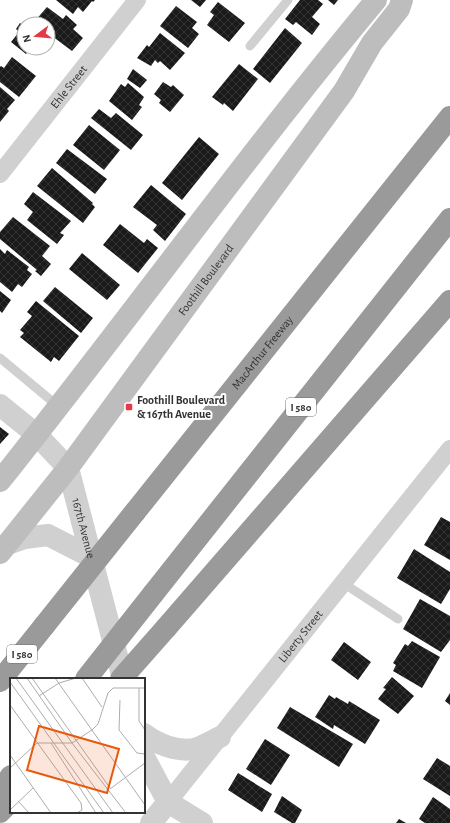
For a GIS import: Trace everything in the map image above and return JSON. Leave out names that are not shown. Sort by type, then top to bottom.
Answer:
[{"type":"highway","name":"MacArthur Freeway","points":[[0,681],[450,117]]},
{"type":"highway","points":[[418,158],[450,122]]},
{"type":"highway","name":"I 580","points":[[87,678],[450,219]]},
{"type":"highway","points":[[123,678],[450,301]]},
{"type":"highway","points":[[0,791],[10,777]]},
{"type":"highway","points":[[0,812],[10,802]]},
{"type":"main road","points":[[0,481],[60,407],[123,322],[294,101],[376,0]]},
{"type":"main road","name":"Foothill Boulevard","points":[[4,548],[68,468],[344,91],[372,43],[399,9],[402,0]]},
{"type":"street","name":"Ehle Street","points":[[0,174],[137,0]]},
{"type":"street","name":"167th Avenue","points":[[0,405],[37,435],[68,468],[122,678]]},
{"type":"street","name":"Liberty Street","points":[[151,823],[450,449]]},
{"type":"street","points":[[4,548],[25,538],[48,535],[91,558]]},
{"type":"street","points":[[145,735],[153,741],[176,748],[194,749],[220,737]]},
{"type":"street","points":[[145,759],[168,802],[202,823]]},
{"type":"lane","points":[[250,46],[288,0]]},
{"type":"lane","points":[[0,358],[60,407]]},
{"type":"lane","points":[[344,583],[398,619]]},
{"type":"building","points":[[56,0],[95,0],[93,2],[92,1],[83,12],[78,7],[73,14]]},
{"type":"building","points":[[191,0],[206,0],[200,7]]},
{"type":"building","points":[[300,0],[318,0],[323,4],[312,17],[320,24],[312,35],[296,22],[293,25],[285,19]]},
{"type":"building","points":[[328,0],[338,0],[334,5]]},
{"type":"building","points":[[218,2],[245,23],[229,42],[207,25],[214,15],[210,12]]},
{"type":"building","points":[[176,6],[197,22],[192,28],[199,34],[188,48],[160,26]]},
{"type":"building","points":[[47,7],[63,19],[66,15],[77,25],[73,29],[83,38],[72,51],[56,39],[56,16],[39,16]]},
{"type":"building","points":[[285,28],[302,43],[270,83],[253,69]]},
{"type":"building","points":[[160,33],[185,53],[170,70],[160,61],[158,63],[155,60],[151,66],[137,58],[147,45],[149,47]]},
{"type":"building","points":[[16,36],[16,46],[11,42]]},
{"type":"building","points":[[12,57],[36,76],[19,97],[0,82],[0,67],[1,66],[4,68]]},
{"type":"building","points":[[239,64],[258,79],[233,111],[224,103],[223,105],[212,97]]},
{"type":"building","points":[[133,69],[147,80],[140,88],[127,79]]},
{"type":"building","points":[[163,82],[171,87],[173,85],[184,95],[170,112],[159,103],[161,100],[154,94]]},
{"type":"building","points":[[128,83],[144,97],[139,105],[142,107],[132,120],[109,101],[121,84],[125,87]]},
{"type":"building","points":[[0,87],[15,100],[7,109],[9,111],[0,122]]},
{"type":"building","points":[[99,109],[111,118],[116,113],[143,135],[131,150],[91,118]]},
{"type":"building","points":[[89,125],[120,150],[104,170],[73,145]]},
{"type":"building","points":[[199,137],[219,154],[182,200],[162,183]]},
{"type":"building","points":[[67,149],[107,179],[95,194],[56,163]]},
{"type":"building","points":[[52,168],[93,203],[92,204],[95,207],[83,223],[37,186]]},
{"type":"building","points":[[151,185],[186,214],[165,241],[153,230],[157,225],[133,207]]},
{"type":"building","points":[[33,192],[71,221],[60,233],[64,235],[57,244],[27,220],[33,212],[24,204]]},
{"type":"building","points":[[13,217],[50,246],[42,256],[51,264],[41,276],[35,271],[37,270],[0,239],[0,232]]},
{"type":"building","points":[[120,224],[144,243],[147,239],[158,248],[138,273],[103,245]]},
{"type":"building","points":[[0,249],[5,254],[7,250],[29,267],[27,270],[32,274],[22,287],[18,284],[12,292],[0,282]]},
{"type":"building","points":[[82,253],[120,285],[107,300],[69,269]]},
{"type":"building","points":[[55,287],[93,318],[81,333],[43,301]]},
{"type":"building","points":[[0,291],[11,300],[2,313],[0,311]]},
{"type":"building","points":[[36,301],[79,336],[59,361],[54,357],[51,362],[20,337],[24,333],[20,330],[32,316],[27,312]]},
{"type":"building","points":[[0,427],[9,434],[0,444]]},
{"type":"building","points":[[441,517],[450,522],[450,560],[424,545]]},
{"type":"building","points":[[414,549],[450,572],[450,589],[441,604],[397,578]]},
{"type":"building","points":[[420,599],[450,616],[450,640],[441,652],[403,629]]},
{"type":"building","points":[[412,641],[440,657],[422,688],[393,671],[396,665],[393,663],[405,644],[408,646]]},
{"type":"building","points":[[344,642],[371,662],[358,680],[331,660]]},
{"type":"building","points":[[392,677],[414,696],[398,714],[378,699],[386,689],[383,688]]},
{"type":"building","points":[[450,693],[450,705],[445,701]]},
{"type":"building","points":[[329,695],[348,704],[349,701],[380,720],[365,744],[334,725],[333,729],[315,717]]},
{"type":"building","points":[[290,707],[353,744],[339,767],[277,728]]},
{"type":"building","points":[[265,739],[290,755],[271,785],[246,769]]},
{"type":"building","points":[[437,758],[450,766],[450,796],[423,779]]},
{"type":"building","points":[[238,773],[272,794],[262,812],[228,790]]},
{"type":"building","points":[[282,796],[302,810],[295,823],[292,823],[274,812]]},
{"type":"building","points":[[433,797],[450,809],[450,823],[425,823],[419,819]]},
{"type":"building","points":[[399,819],[406,823],[396,823]]},
{"type":"place","name":"Foothill Boulevard & 167th Avenue","points":[[129,407]]}]
